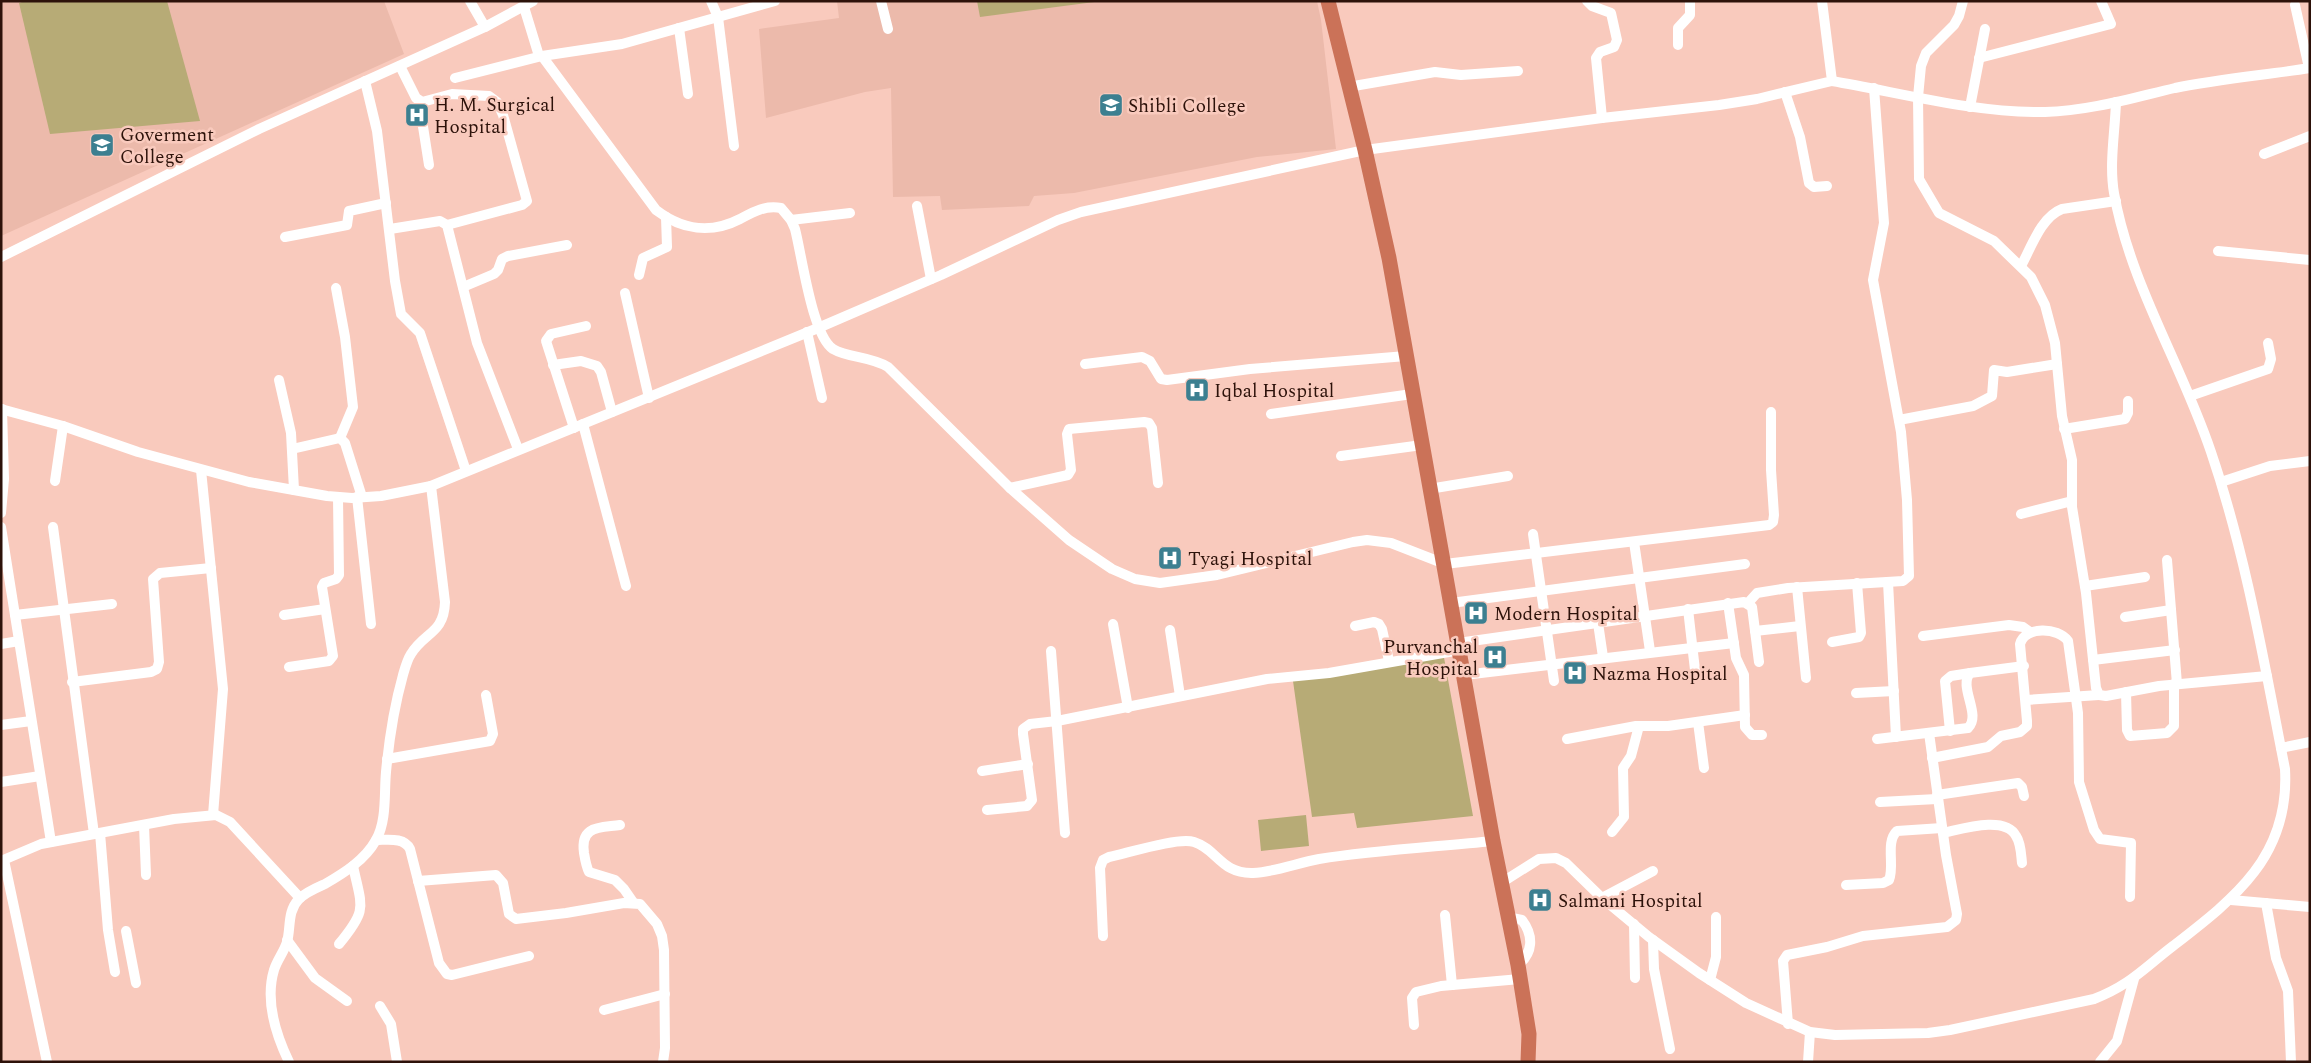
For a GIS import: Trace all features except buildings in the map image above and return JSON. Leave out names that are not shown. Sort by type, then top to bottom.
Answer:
[{"type":"highway","points":[[1328,1],[1365,150],[1389,258],[1493,841],[1519,972],[1529,1034],[1528,1062]]},
{"type":"street","points":[[470,1],[485,27]]},
{"type":"street","points":[[1,257],[259,128],[485,27],[533,1]]},
{"type":"street","points":[[711,1],[718,17],[734,146]]},
{"type":"street","points":[[456,78],[542,56],[622,44],[776,1]]},
{"type":"street","points":[[881,1],[888,29]]},
{"type":"street","points":[[1587,1],[1592,6],[1611,13],[1617,40],[1614,47],[1600,52],[1596,58],[1602,118]]},
{"type":"street","points":[[1678,45],[1678,28],[1690,15],[1690,1]]},
{"type":"street","points":[[1822,1],[1832,81]]},
{"type":"street","points":[[1963,1],[1959,16],[1954,25],[1922,59],[1918,97],[1919,179],[1939,213],[1994,241],[2021,266],[2034,282],[2045,305],[2051,324],[2064,429],[2072,460],[2072,500],[2085,586],[2096,688],[2099,695]]},
{"type":"street","points":[[1979,58],[2111,24],[2101,1]]},
{"type":"street","points":[[1,513],[2,409],[201,470],[249,482],[338,497],[381,496],[431,486],[518,449],[649,398],[818,328],[931,279],[1050,223],[1081,212],[1365,150],[1602,118],[1719,105],[1832,81],[1970,107],[2012,112],[2046,112],[2116,102],[2176,88],[2310,68],[2295,6]]},
{"type":"street","points":[[524,7],[539,56],[542,56],[656,210],[676,223],[706,229],[724,226],[774,206],[780,208],[791,220],[799,244],[818,328],[824,340],[836,350],[876,360],[888,367],[1010,488],[1091,557],[1112,569],[1145,581],[1178,582],[1218,575],[1367,540],[1391,543],[1445,564],[1771,524],[1774,515],[1771,470],[1771,412]]},
{"type":"street","points":[[679,28],[688,94]]},
{"type":"street","points":[[1970,107],[1985,29]]},
{"type":"street","points":[[400,66],[419,100],[429,165]]},
{"type":"street","points":[[1348,87],[1435,72],[1461,75],[1518,71]]},
{"type":"street","points":[[365,81],[378,131],[395,281],[401,314],[420,333],[466,471]]},
{"type":"street","points":[[987,810],[1027,806],[1030,803],[1033,794],[1023,729],[1030,724],[1057,722],[1267,679],[1329,673],[1459,646],[1547,631],[1728,603],[1748,602],[1763,591],[1906,580],[1909,572],[1907,500],[1900,420],[1873,280],[1884,223],[1874,88]]},
{"type":"street","points":[[1785,92],[1800,138],[1809,183],[1814,187],[1827,186]]},
{"type":"street","points":[[390,229],[440,221],[447,225],[522,205],[527,201],[500,106],[494,98],[457,94],[427,102],[419,100]]},
{"type":"street","points":[[1501,883],[1539,859],[1556,858],[1575,870],[1602,898],[1653,940],[1746,1003],[1788,1024],[1810,1032],[1835,1035],[1928,1033],[1950,1030],[2094,999],[2134,979],[2231,900],[2251,876],[2276,839],[2286,798],[2285,769],[2249,584],[2221,482],[2190,396],[2148,302],[2116,201],[2112,174],[2116,102]]},
{"type":"street","points":[[2264,154],[2310,136]]},
{"type":"street","points":[[2021,266],[2045,223],[2054,212],[2062,208],[2116,201]]},
{"type":"street","points":[[285,237],[347,225],[349,211],[386,203]]},
{"type":"street","points":[[916,206],[931,279]]},
{"type":"street","points":[[791,220],[850,213]]},
{"type":"street","points":[[639,275],[643,258],[667,247],[666,217]]},
{"type":"street","points":[[447,225],[478,343],[518,449]]},
{"type":"street","points":[[464,287],[494,274],[498,270],[502,259],[508,256],[567,244]]},
{"type":"street","points":[[2218,251],[2310,260]]},
{"type":"street","points":[[336,288],[346,337],[352,403],[352,411],[340,438]]},
{"type":"street","points":[[625,293],[649,398]]},
{"type":"street","points":[[586,326],[549,335],[546,341],[553,364],[579,426],[626,586]]},
{"type":"street","points":[[807,332],[822,398]]},
{"type":"street","points":[[2190,396],[2268,369],[2271,359],[2268,343]]},
{"type":"street","points":[[1085,364],[1142,357],[1150,361],[1161,379],[1167,380],[1250,369],[1406,356]]},
{"type":"street","points":[[553,364],[581,360],[597,366],[601,372],[612,412]]},
{"type":"street","points":[[1900,420],[1972,406],[1992,396],[1994,370],[2007,372],[2057,364]]},
{"type":"street","points":[[278,380],[291,433],[294,490]]},
{"type":"street","points":[[1271,414],[1412,394]]},
{"type":"street","points":[[2064,429],[2119,421],[2127,416],[2128,401]]},
{"type":"street","points":[[1010,488],[1068,475],[1071,470],[1067,434],[1069,429],[1144,422],[1149,423],[1152,428],[1158,483]]},
{"type":"street","points":[[55,481],[62,426]]},
{"type":"street","points":[[292,449],[340,438]]},
{"type":"street","points":[[340,438],[344,443],[360,497],[371,624]]},
{"type":"street","points":[[1341,456],[1422,445]]},
{"type":"street","points":[[2221,482],[2270,466],[2310,461]]},
{"type":"street","points":[[201,470],[223,689],[213,815]]},
{"type":"street","points":[[1429,489],[1508,476]]},
{"type":"street","points":[[289,1062],[279,1039],[271,996],[274,970],[287,940],[292,910],[300,898],[343,874],[353,866],[376,840],[381,826],[387,759],[396,707],[408,660],[414,649],[440,626],[445,612],[431,486]]},
{"type":"street","points":[[289,667],[332,659],[333,653],[322,585],[336,579],[339,573],[338,497]]},
{"type":"street","points":[[2021,514],[2072,500]]},
{"type":"street","points":[[1,527],[4,564],[15,615],[51,842]]},
{"type":"street","points":[[52,527],[72,682],[97,834],[115,972]]},
{"type":"street","points":[[1533,534],[1554,681]]},
{"type":"street","points":[[1634,542],[1650,651]]},
{"type":"street","points":[[2126,692],[2128,733],[2134,737],[2149,736],[2167,733],[2174,726],[2175,650],[2167,560]]},
{"type":"street","points":[[1451,603],[1745,564]]},
{"type":"street","points":[[72,682],[152,672],[157,669],[159,662],[153,579],[160,573],[211,568]]},
{"type":"street","points":[[2085,586],[2145,577]]},
{"type":"street","points":[[1888,582],[1896,737]]},
{"type":"street","points":[[1832,642],[1859,637],[1861,633],[1857,583]]},
{"type":"street","points":[[1797,587],[1806,678]]},
{"type":"street","points":[[1748,602],[1752,607],[1759,662]]},
{"type":"street","points":[[1728,603],[1736,658],[1744,675],[1745,727],[1748,733],[1762,735]]},
{"type":"street","points":[[15,615],[62,608],[112,604]]},
{"type":"street","points":[[284,615],[325,609]]},
{"type":"street","points":[[1688,609],[1695,670]]},
{"type":"street","points":[[2125,617],[2171,610]]},
{"type":"street","points":[[1355,626],[1374,622],[1379,624],[1382,629],[1389,662]]},
{"type":"street","points":[[1598,623],[1603,657]]},
{"type":"street","points":[[1113,624],[1128,708]]},
{"type":"street","points":[[1923,636],[2009,625],[2023,627],[2030,632],[2050,631],[2064,636],[2070,651],[2076,697],[2078,766],[2082,796],[2100,839],[2103,841],[2129,841],[2132,846],[2130,897]]},
{"type":"street","points":[[1755,631],[1800,626]]},
{"type":"street","points":[[1170,630],[1180,696]]},
{"type":"street","points":[[1932,758],[1988,747],[2001,736],[2020,732],[2026,726],[2024,666],[2020,644],[2021,640],[2030,632]]},
{"type":"street","points":[[1,644],[19,641]]},
{"type":"street","points":[[1464,675],[1734,642]]},
{"type":"street","points":[[2093,660],[2175,650]]},
{"type":"street","points":[[1051,652],[1065,833]]},
{"type":"street","points":[[1950,731],[1945,681],[1951,676],[2024,666]]},
{"type":"street","points":[[1877,739],[1965,729],[1971,725],[1973,721],[1967,680],[1970,673]]},
{"type":"street","points":[[2026,700],[2099,695],[2175,684],[2267,676]]},
{"type":"street","points":[[1856,693],[1894,691]]},
{"type":"street","points":[[387,759],[490,741],[493,734],[486,695]]},
{"type":"street","points":[[1567,739],[1639,726],[1668,726],[1745,715]]},
{"type":"street","points":[[1,726],[31,721]]},
{"type":"street","points":[[1698,722],[1704,768]]},
{"type":"street","points":[[1612,832],[1624,817],[1622,768],[1631,756],[1639,726]]},
{"type":"street","points":[[1788,1024],[1783,961],[1786,955],[1826,947],[1864,936],[1953,924],[1957,914],[1942,830],[1929,733]]},
{"type":"street","points":[[2281,748],[2310,742]]},
{"type":"street","points":[[982,771],[1028,764]]},
{"type":"street","points":[[1,782],[40,776]]},
{"type":"street","points":[[1880,802],[1937,797],[2018,783],[2022,787],[2024,796]]},
{"type":"street","points":[[47,1062],[2,860],[28,848],[51,842],[174,819],[213,815],[230,822],[300,898]]},
{"type":"street","points":[[1846,885],[1883,883],[1889,880],[1892,872],[1892,839],[1897,831],[1942,830],[1991,824],[2002,826],[2015,834],[2022,863]]},
{"type":"street","points":[[144,825],[146,875]]},
{"type":"street","points":[[620,825],[597,828],[587,833],[583,840],[584,850],[589,872],[615,880],[624,889],[632,902]]},
{"type":"street","points":[[376,840],[399,840],[408,845],[439,963],[447,974],[452,975],[529,956]]},
{"type":"street","points":[[1103,936],[1100,868],[1103,860],[1109,857],[1185,841],[1200,844],[1227,867],[1240,872],[1252,873],[1320,859],[1493,841]]},
{"type":"street","points":[[339,944],[356,924],[361,910],[353,866]]},
{"type":"street","points":[[1602,898],[1653,871]]},
{"type":"street","points":[[418,881],[496,875],[503,883],[509,914],[516,919],[632,902],[640,904],[646,909],[662,936],[665,994],[663,1062]]},
{"type":"street","points":[[2231,900],[2310,908]]},
{"type":"street","points":[[2266,903],[2276,958],[2288,991],[2291,1062]]},
{"type":"street","points":[[1445,915],[1452,985]]},
{"type":"street","points":[[1710,980],[1716,957],[1716,917]]},
{"type":"street","points":[[1634,924],[1635,978]]},
{"type":"street","points":[[126,931],[136,983]]},
{"type":"street","points":[[287,940],[315,978],[347,1001]]},
{"type":"street","points":[[1653,940],[1654,969],[1670,1049]]},
{"type":"street","points":[[111,946],[128,944]]},
{"type":"street","points":[[1414,1025],[1413,995],[1423,990],[1519,972]]},
{"type":"street","points":[[2100,1062],[2117,1041],[2134,979]]},
{"type":"street","points":[[604,1010],[665,994]]},
{"type":"street","points":[[380,1006],[392,1024],[396,1062]]},
{"type":"street","points":[[1808,1062],[1810,1032]]},
{"type":"shaded area","name":"Goverment College","points":[[1,1],[384,1],[404,54],[1,236]]},
{"type":"shaded area","points":[[25,1],[167,1],[200,121],[50,134],[19,3]]},
{"type":"shaded area","name":"Shibli College","points":[[837,1],[1317,1],[1321,20],[1336,149],[1257,157],[1074,193],[1034,196],[1029,206],[942,210],[940,196],[893,197],[891,88],[865,92],[766,118],[759,29],[839,18]]},
{"type":"shaded area","points":[[977,1],[1102,1],[980,17]]},
{"type":"shaded area","points":[[1443,652],[1473,816],[1357,828],[1354,813],[1312,817],[1293,681]]},
{"type":"shaded area","points":[[1306,815],[1309,846],[1261,851],[1258,820]]},
{"type":"place","name":"Shibli College","points":[[1111,105]]},
{"type":"place","name":"H. M. Surgical Hospital","points":[[417,115]]},
{"type":"place","name":"Goverment College","points":[[102,145]]},
{"type":"place","name":"Iqbal Hospital","points":[[1197,390]]},
{"type":"place","name":"Tyagi Hospital","points":[[1170,558]]},
{"type":"place","name":"Modern Hospital","points":[[1476,613]]},
{"type":"place","name":"Purvanchal Hospital","points":[[1495,657]]},
{"type":"place","name":"Nazma Hospital","points":[[1575,673]]},
{"type":"place","name":"Salmani Hospital","points":[[1540,900]]}]
